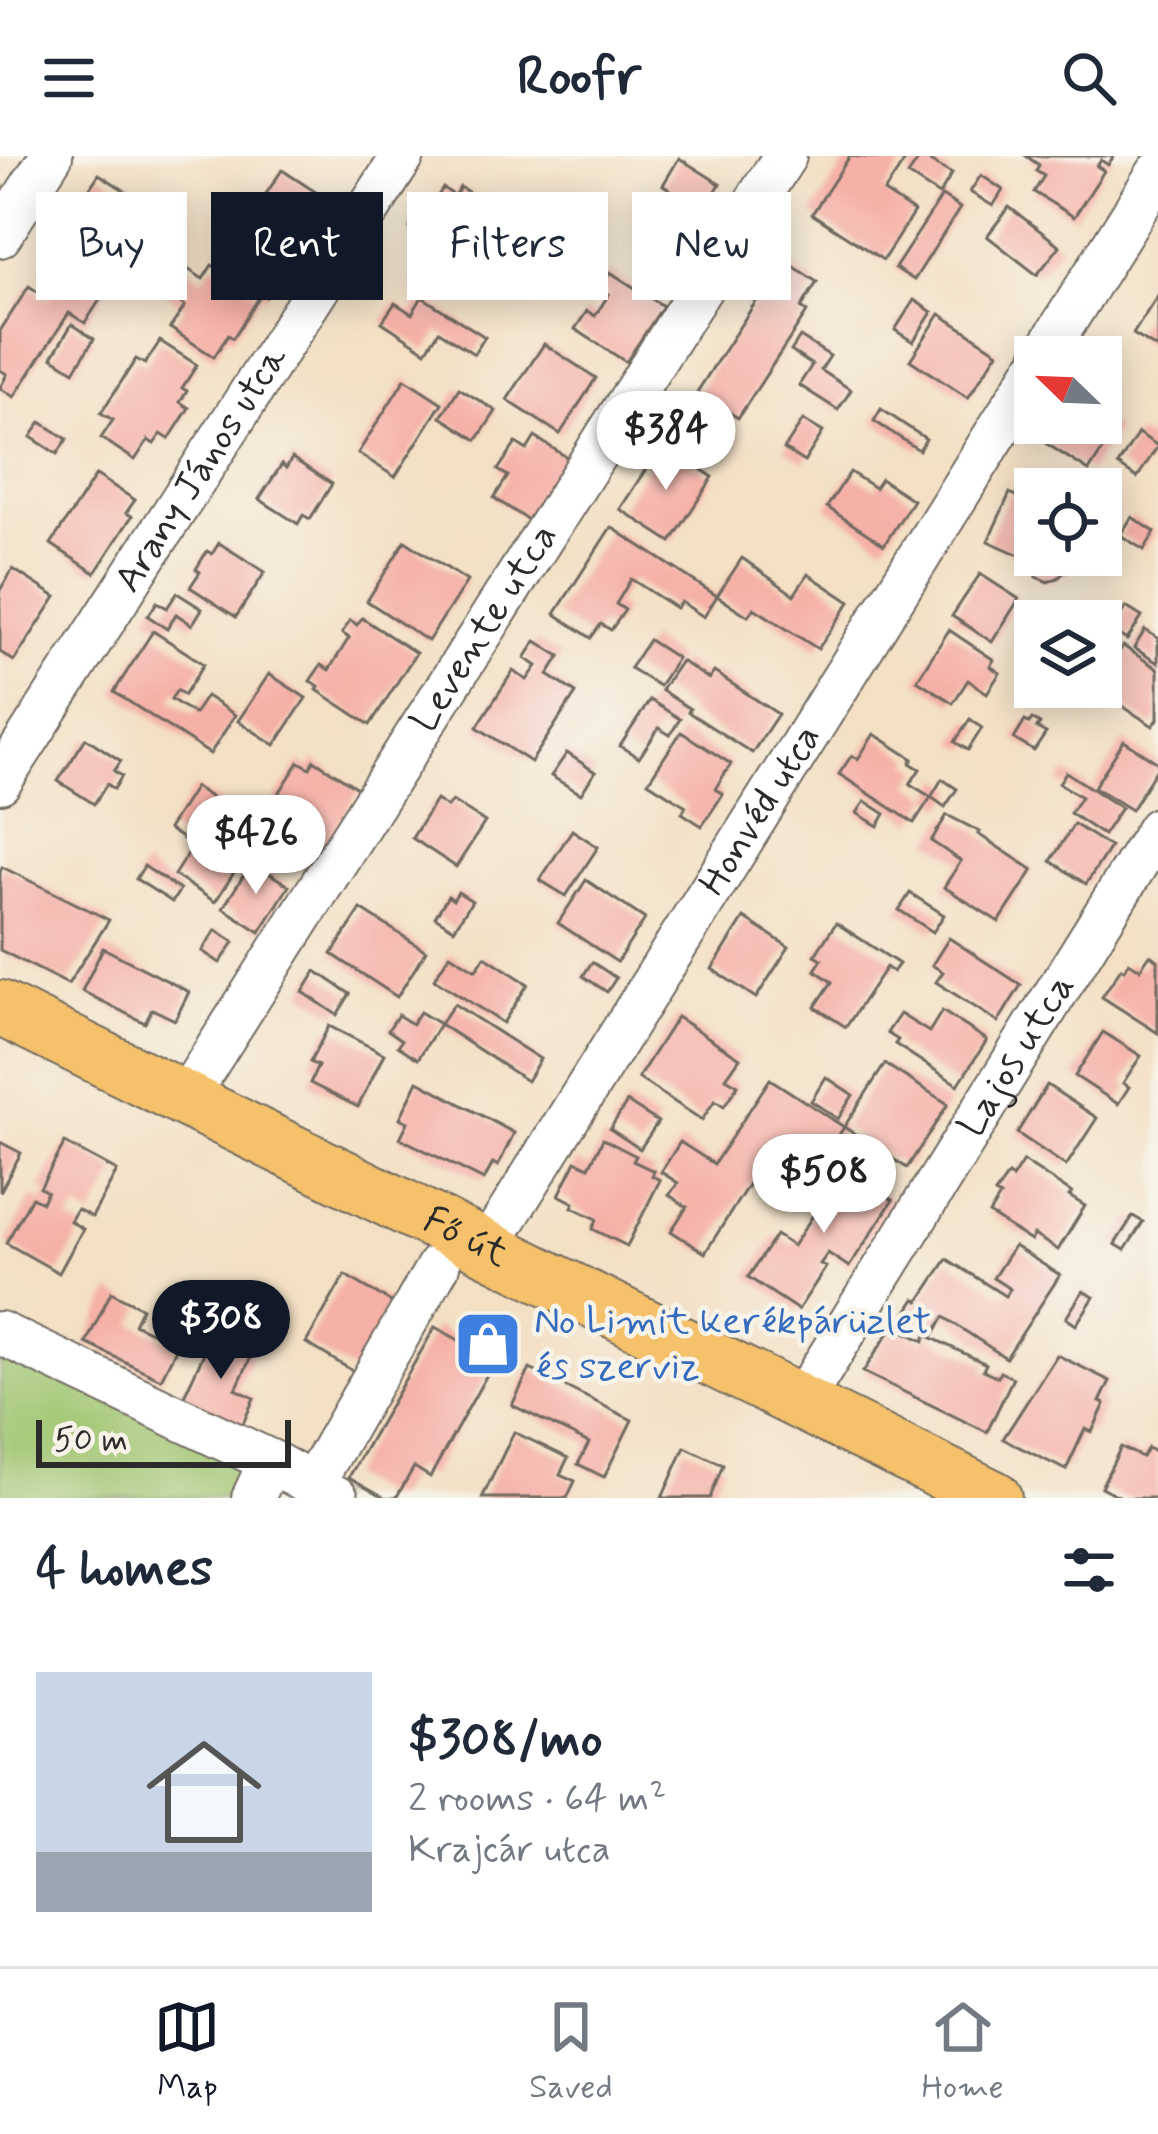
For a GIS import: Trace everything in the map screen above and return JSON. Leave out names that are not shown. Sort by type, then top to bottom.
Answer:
[{"type":"main road","name":"Fő út","points":[[0,1008],[185,1099],[463,1257],[801,1402],[994,1498]]},
{"type":"street","points":[[0,236],[51,156]]},
{"type":"street","name":"Arany János utca","points":[[0,782],[403,156]]},
{"type":"street","name":"Levente utca","points":[[185,1099],[785,156]]},
{"type":"street","points":[[1056,336],[1158,173]]},
{"type":"street","name":"Honvéd utca","points":[[324,1491],[463,1257],[1014,403]]},
{"type":"street","name":"Lajos utca","points":[[801,1402],[1158,829]]},
{"type":"street","points":[[0,1334],[261,1480],[324,1491]]},
{"type":"green space","points":[[0,1333],[337,1498],[0,1498]]},
{"type":"building","points":[[850,156],[895,156],[904,162],[884,192],[914,212],[883,260],[812,214]]},
{"type":"building","points":[[921,156],[952,174],[939,195],[908,175]]},
{"type":"building","points":[[1026,156],[1114,156],[1108,165],[1101,160],[1097,166],[1104,171],[1074,217],[1034,192],[1044,176],[1036,171],[1039,165]]},
{"type":"building","points":[[679,158],[720,184],[715,192],[674,192],[663,185]]},
{"type":"building","points":[[282,170],[316,192],[267,192]]},
{"type":"building","points":[[99,174],[127,192],[87,192]]},
{"type":"building","points":[[981,175],[1003,190],[993,206],[970,192]]},
{"type":"building","points":[[942,196],[960,208],[914,280],[895,268]]},
{"type":"building","points":[[1009,207],[1060,246],[1037,275],[987,236]]},
{"type":"building","points":[[791,265],[817,282],[801,308],[807,312],[738,418],[697,392],[757,300],[791,300]]},
{"type":"building","points":[[211,267],[211,300],[257,300],[214,357],[170,328],[185,306],[175,300],[187,300],[187,269],[203,279]]},
{"type":"building","points":[[608,275],[632,286],[632,300],[654,300],[663,306],[626,362],[575,329],[587,311],[595,316],[608,300]]},
{"type":"building","points":[[29,286],[36,291],[36,300],[100,300],[85,323],[69,313],[14,397],[0,388],[7,374],[0,370],[0,331]]},
{"type":"building","points":[[1158,295],[1158,349],[1133,334]]},
{"type":"building","points":[[420,300],[427,300],[485,337],[474,354],[439,331],[426,351],[382,322],[395,303],[412,314]]},
{"type":"building","points":[[914,300],[932,312],[913,342],[895,330]]},
{"type":"building","points":[[940,314],[998,352],[968,398],[910,360]]},
{"type":"building","points":[[72,324],[94,339],[74,371],[52,357]]},
{"type":"building","points":[[800,337],[830,356],[821,370],[851,390],[838,410],[799,385],[812,365],[791,351]]},
{"type":"building","points":[[160,341],[197,365],[182,388],[187,391],[180,402],[189,408],[169,439],[161,434],[154,444],[148,440],[135,460],[101,438],[113,420],[101,413],[136,359],[145,364]]},
{"type":"building","points":[[544,344],[596,378],[560,434],[507,400]]},
{"type":"building","points":[[405,379],[442,403],[395,477],[358,453]]},
{"type":"building","points":[[459,388],[496,411],[477,440],[441,417]]},
{"type":"building","points":[[881,409],[926,439],[919,450],[874,421]]},
{"type":"building","points":[[803,420],[823,432],[804,462],[784,449]]},
{"type":"building","points":[[41,422],[67,439],[57,454],[31,437]]},
{"type":"building","points":[[1138,433],[1158,446],[1137,478],[1118,465]]},
{"type":"building","points":[[535,437],[568,458],[528,520],[494,498],[508,476],[498,470],[516,443],[527,450]]},
{"type":"building","points":[[662,444],[713,477],[671,542],[620,509]]},
{"type":"building","points":[[1047,444],[1106,444],[1091,468]]},
{"type":"building","points":[[292,458],[332,484],[310,519],[303,515],[298,524],[259,499],[282,464],[286,468]]},
{"type":"building","points":[[850,472],[875,488],[881,479],[913,500],[884,545],[827,507]]},
{"type":"building","points":[[96,475],[135,500],[126,513],[132,516],[95,573],[51,544]]},
{"type":"building","points":[[1010,493],[1014,495],[1014,553],[988,541]]},
{"type":"building","points":[[1132,517],[1155,532],[1144,550],[1122,532]]},
{"type":"building","points":[[611,527],[717,596],[704,617],[681,602],[676,608],[631,579],[616,604],[625,610],[611,630],[601,624],[591,638],[555,614]]},
{"type":"building","points":[[405,541],[467,581],[428,641],[367,601]]},
{"type":"building","points":[[219,543],[265,572],[236,617],[190,587],[207,551],[212,554]]},
{"type":"building","points":[[742,558],[794,595],[808,574],[850,602],[818,649],[754,608],[748,616],[717,596]]},
{"type":"building","points":[[13,569],[56,597],[14,661],[0,652],[0,590]]},
{"type":"building","points":[[980,574],[1019,599],[1014,600],[992,642],[952,616]]},
{"type":"building","points":[[177,593],[202,609],[192,625],[176,614],[167,629],[148,616],[157,602],[167,608]]},
{"type":"building","points":[[1126,607],[1142,617],[1127,640],[1122,637]]},
{"type":"building","points":[[362,618],[416,653],[370,725],[310,681],[321,665],[329,670],[349,638],[342,633],[350,620],[357,625]]},
{"type":"building","points":[[949,630],[994,660],[990,666],[1000,673],[987,693],[968,680],[953,703],[917,680]]},
{"type":"building","points":[[1145,630],[1158,638],[1158,663],[1134,648]]},
{"type":"building","points":[[153,631],[204,664],[184,695],[177,690],[171,699],[194,714],[206,696],[235,715],[210,754],[114,692]]},
{"type":"building","points":[[649,640],[677,658],[659,686],[630,668]]},
{"type":"building","points":[[536,641],[560,656],[548,675],[576,693],[531,762],[477,727],[513,671],[527,680],[537,666],[525,658]]},
{"type":"building","points":[[1122,648],[1158,669],[1158,719],[1153,726],[1122,706]]},
{"type":"building","points":[[681,661],[709,679],[714,672],[778,714],[752,753],[661,690]]},
{"type":"building","points":[[269,674],[306,698],[275,745],[238,721]]},
{"type":"building","points":[[650,700],[680,719],[670,735],[659,728],[639,758],[620,746]]},
{"type":"building","points":[[970,719],[982,728],[968,750],[955,742]]},
{"type":"building","points":[[1032,719],[1046,733],[1034,751],[1014,739],[1025,721]]},
{"type":"building","points":[[681,732],[731,764],[715,789],[723,794],[702,826],[682,813],[686,806],[648,782]]},
{"type":"building","points":[[874,734],[913,759],[910,763],[920,769],[910,784],[931,797],[914,823],[839,774],[852,755],[858,759]]},
{"type":"building","points":[[86,738],[121,761],[114,771],[122,776],[114,789],[107,784],[94,804],[58,781]]},
{"type":"building","points":[[1124,741],[1158,763],[1131,810],[1094,787]]},
{"type":"building","points":[[567,753],[595,772],[581,794],[551,776]]},
{"type":"building","points":[[314,760],[360,790],[323,848],[267,812],[299,762],[310,768]]},
{"type":"building","points":[[1066,772],[1121,808],[1103,835],[1070,813],[1081,797],[1059,783]]},
{"type":"building","points":[[942,779],[957,789],[945,807],[931,797]]},
{"type":"building","points":[[195,787],[221,804],[211,819],[252,845],[215,902],[174,875],[193,845],[168,829]]},
{"type":"building","points":[[436,800],[447,807],[452,801],[485,822],[456,867],[412,838]]},
{"type":"building","points":[[865,801],[885,814],[878,826],[857,813]]},
{"type":"building","points":[[947,815],[1033,870],[999,922],[944,887],[961,861],[931,841]]},
{"type":"building","points":[[1074,824],[1110,847],[1086,884],[1051,861]]},
{"type":"building","points":[[572,830],[598,847],[566,896],[540,880]]},
{"type":"building","points":[[252,862],[289,886],[260,932],[223,908]]},
{"type":"building","points":[[144,866],[180,890],[172,902],[136,879]]},
{"type":"building","points":[[2,867],[109,920],[68,984],[0,950]]},
{"type":"building","points":[[586,880],[645,919],[617,962],[558,923]]},
{"type":"building","points":[[458,892],[472,901],[454,929],[435,917],[448,896],[453,900]]},
{"type":"building","points":[[910,893],[944,915],[933,932],[899,910]]},
{"type":"building","points":[[361,909],[426,951],[397,997],[332,954]]},
{"type":"building","points":[[744,918],[789,947],[756,998],[712,969]]},
{"type":"building","points":[[836,923],[899,964],[893,972],[886,967],[846,1027],[815,1007],[832,982],[815,970],[822,959],[815,955]]},
{"type":"building","points":[[216,930],[234,942],[220,963],[202,951]]},
{"type":"building","points":[[949,938],[1021,985],[998,1022],[936,982],[943,972],[932,965]]},
{"type":"building","points":[[103,948],[189,992],[175,1020],[152,1009],[145,1023],[82,991]]},
{"type":"building","points":[[450,954],[476,970],[485,956],[528,984],[503,1023],[434,979]]},
{"type":"building","points":[[1150,955],[1158,960],[1158,1033],[1102,997],[1121,968],[1129,962],[1140,969]]},
{"type":"building","points":[[592,962],[616,978],[607,992],[583,976]]},
{"type":"building","points":[[316,971],[350,994],[337,1015],[303,992]]},
{"type":"building","points":[[454,1004],[540,1059],[527,1081],[440,1024]]},
{"type":"building","points":[[942,1011],[987,1040],[958,1085],[895,1044],[898,1040],[887,1033],[900,1014],[929,1032]]},
{"type":"building","points":[[420,1012],[440,1024],[418,1059],[398,1046],[402,1040],[388,1030],[398,1015],[412,1024]]},
{"type":"building","points":[[677,1017],[740,1058],[726,1078],[738,1085],[724,1106],[715,1100],[702,1120],[638,1078]]},
{"type":"building","points":[[329,1026],[384,1054],[358,1107],[310,1083],[318,1066],[310,1062]]},
{"type":"building","points":[[1103,1032],[1141,1056],[1123,1083],[1129,1087],[1118,1104],[1075,1076]]},
{"type":"building","points":[[885,1064],[948,1104],[907,1168],[844,1127]]},
{"type":"building","points":[[826,1077],[853,1095],[838,1119],[811,1101]]},
{"type":"building","points":[[770,1079],[844,1127],[792,1209],[750,1182],[705,1253],[671,1231],[687,1207],[669,1195],[678,1183],[661,1172],[680,1142],[714,1164]]},
{"type":"building","points":[[418,1081],[514,1133],[498,1166],[493,1163],[484,1180],[400,1138],[408,1122],[400,1118]]},
{"type":"building","points":[[1047,1085],[1097,1118],[1066,1166],[1017,1133]]},
{"type":"building","points":[[627,1102],[658,1122],[640,1149],[610,1129]]},
{"type":"building","points":[[603,1139],[636,1156],[633,1161],[654,1171],[652,1176],[660,1180],[627,1246],[593,1229],[597,1219],[559,1195],[576,1161],[589,1167]]},
{"type":"building","points":[[0,1142],[21,1153],[0,1192]]},
{"type":"building","points":[[65,1143],[117,1171],[92,1217],[77,1209],[70,1221],[83,1229],[59,1273],[6,1243],[32,1197],[42,1202],[47,1192],[40,1188]]},
{"type":"building","points":[[847,1153],[871,1169],[864,1181],[893,1200],[849,1267],[828,1253],[820,1264],[826,1267],[798,1310],[748,1277],[776,1235],[793,1246],[844,1168],[839,1165]]},
{"type":"building","points":[[1023,1161],[1085,1206],[1058,1250],[1034,1235],[1031,1241],[989,1214],[1000,1197],[995,1194]]},
{"type":"building","points":[[1133,1216],[1143,1222],[1125,1250],[1115,1244]]},
{"type":"building","points":[[1014,1246],[1060,1275],[1006,1358],[944,1317],[933,1335],[904,1316],[947,1259],[1005,1296],[1010,1289],[993,1278]]},
{"type":"building","points":[[345,1275],[398,1306],[358,1374],[306,1343]]},
{"type":"building","points":[[1083,1291],[1094,1297],[1076,1325],[1066,1318]]},
{"type":"building","points":[[111,1292],[142,1308],[134,1324],[178,1345],[161,1379],[86,1343]]},
{"type":"building","points":[[896,1322],[924,1341],[926,1335],[986,1364],[983,1370],[1013,1378],[987,1432],[863,1372]]},
{"type":"building","points":[[435,1327],[495,1360],[430,1477],[414,1467],[396,1498],[386,1498],[349,1477]]},
{"type":"building","points":[[212,1336],[252,1355],[236,1389],[254,1398],[242,1426],[183,1398]]},
{"type":"building","points":[[1057,1355],[1110,1381],[1092,1432],[1085,1429],[1066,1470],[1003,1439]]},
{"type":"building","points":[[530,1369],[632,1420],[604,1477],[578,1464],[589,1443],[512,1405]]},
{"type":"building","points":[[514,1432],[568,1458],[560,1474],[575,1481],[567,1498],[482,1498]]},
{"type":"building","points":[[685,1447],[723,1465],[710,1498],[662,1498]]},
{"type":"building","points":[[1121,1447],[1142,1457],[1148,1448],[1158,1454],[1158,1498],[1123,1498],[1101,1487]]},
{"type":"place","name":"No Limit kerékpárüzlet és szerviz","points":[[488,1344]]}]
